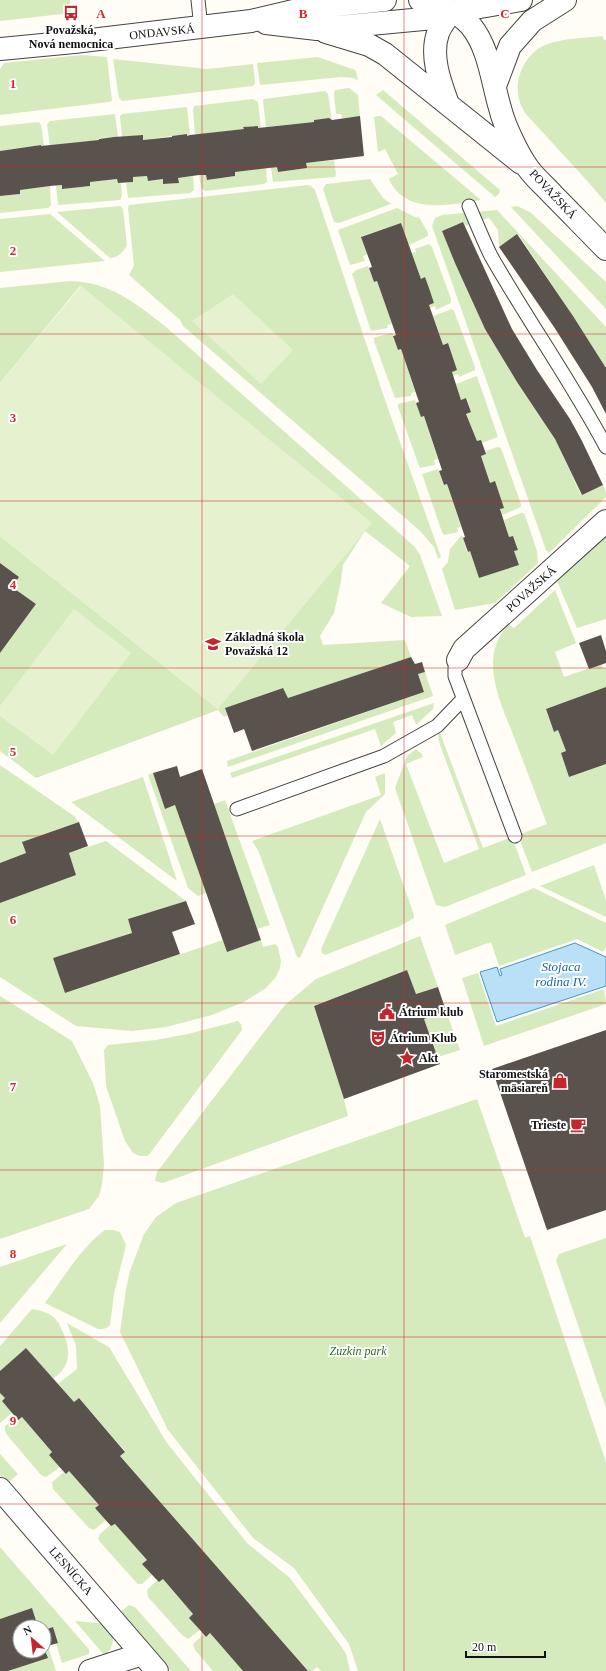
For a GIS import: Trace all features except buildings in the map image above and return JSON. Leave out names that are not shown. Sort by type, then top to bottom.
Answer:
[{"type":"street","name":"ONDAVSKÁ","points":[[0,49],[201,28],[251,21],[306,8],[385,0]]},
{"type":"street","points":[[420,0],[436,3],[451,12],[438,33],[436,55],[438,75],[448,104]]},
{"type":"street","name":"ONDAVSKÁ","points":[[251,21],[316,29],[434,18],[451,12],[521,0]]},
{"type":"street","points":[[495,86],[510,46],[532,21],[558,3],[565,0]]},
{"type":"street","name":"POVAŽSKÁ","points":[[451,12],[463,18],[479,38],[495,86],[499,107],[505,125],[528,168],[606,249]]},
{"type":"street","points":[[316,29],[369,45],[396,63],[528,168]]},
{"type":"street","name":"POVAŽSKÁ","points":[[458,660],[464,649],[606,521]]},
{"type":"street","name":"LESNÍCKA","points":[[0,1489],[157,1671]]},
{"type":"street","points":[[90,1671],[142,1654]]},
{"type":"lane","points":[[198,0],[201,28]]},
{"type":"lane","points":[[469,206],[490,254],[532,324],[584,405],[606,447]]},
{"type":"lane","points":[[458,660],[455,668],[455,676],[515,836]]},
{"type":"lane","points":[[237,809],[384,756],[437,726],[463,700]]},
{"type":"green space","points":[[0,0],[70,0],[71,13],[0,21]]},
{"type":"green space","points":[[603,36],[604,40],[606,40],[606,203],[525,113],[519,101],[518,91],[518,83],[523,68],[532,54],[538,49],[545,45],[559,41]]},
{"type":"green space","points":[[82,55],[107,57],[112,101],[0,115],[0,69],[4,63]]},
{"type":"green space","points":[[318,57],[355,70],[358,81],[354,78],[341,77],[260,85],[257,63]]},
{"type":"green space","points":[[113,59],[207,69],[253,64],[255,83],[253,86],[122,101],[119,98]]},
{"type":"green space","points":[[349,88],[358,95],[360,117],[342,118],[341,114],[336,114],[335,90]]},
{"type":"green space","points":[[383,90],[500,190],[499,194],[495,197],[376,95]]},
{"type":"green space","points":[[325,91],[328,94],[332,120],[329,118],[314,120],[314,122],[266,127],[264,99]]},
{"type":"green space","points":[[253,99],[258,102],[261,128],[258,128],[258,126],[244,127],[244,129],[195,135],[194,106]]},
{"type":"green space","points":[[187,107],[190,135],[187,136],[187,134],[143,140],[143,135],[122,137],[120,116],[122,114]]},
{"type":"green space","points":[[115,114],[118,137],[99,138],[99,140],[50,146],[47,124],[50,121]]},
{"type":"green space","points":[[381,116],[481,200],[455,204],[429,205],[416,203],[405,198],[396,190],[389,179],[398,174],[385,149],[378,152],[374,117]]},
{"type":"green space","points":[[39,122],[41,125],[44,146],[41,145],[0,151],[0,126]]},
{"type":"green space","points":[[334,160],[335,177],[273,182],[271,168],[277,167],[278,172],[306,168],[306,163]]},
{"type":"green space","points":[[266,168],[267,182],[264,184],[205,191],[201,188],[199,175],[206,175],[207,180],[235,176],[235,172]]},
{"type":"green space","points":[[147,176],[148,181],[163,179],[164,184],[178,183],[178,178],[193,176],[194,190],[190,193],[128,198],[126,183],[133,182],[133,177]]},
{"type":"green space","points":[[117,179],[118,183],[121,183],[122,195],[120,200],[58,205],[56,186],[62,185],[62,189],[90,186],[90,182]]},
{"type":"green space","points":[[370,179],[383,198],[391,204],[339,223],[334,222],[323,189],[326,184]]},
{"type":"green space","points":[[308,185],[315,190],[384,397],[441,557],[438,559],[434,547],[419,530],[183,326],[180,320],[129,275],[134,266],[128,208],[129,205]]},
{"type":"green space","points":[[50,186],[51,205],[48,208],[0,213],[0,196],[20,194],[20,190]]},
{"type":"green space","points":[[120,206],[123,209],[127,245],[120,254],[110,258],[57,212]]},
{"type":"green space","points":[[517,206],[530,212],[606,282],[606,309],[511,207]]},
{"type":"green space","points":[[397,208],[417,218],[419,217],[428,233],[428,236],[409,245],[401,223],[362,236],[368,254],[363,256],[365,261],[350,265],[338,230]]},
{"type":"green space","points":[[497,210],[606,327],[606,368],[518,234],[499,247],[498,230],[489,218],[465,226],[463,222],[442,231],[485,329],[517,382],[555,439],[581,495],[603,485],[606,492],[606,497],[549,553],[546,550],[432,226],[435,218],[442,215]]},
{"type":"green space","points":[[50,214],[105,261],[0,272],[0,219]]},
{"type":"green space","points":[[429,244],[432,247],[451,299],[451,303],[436,310],[435,306],[430,308],[429,305],[434,303],[425,278],[421,279],[412,253],[416,252],[415,249]]},
{"type":"green space","points":[[368,266],[374,282],[377,281],[392,324],[387,325],[388,328],[371,331],[352,274],[356,270]]},
{"type":"green space","points":[[70,281],[98,285],[122,295],[155,318],[415,547],[420,555],[442,616],[411,617],[381,603],[410,566],[365,531],[343,565],[334,613],[320,636],[323,645],[405,640],[411,657],[288,698],[282,688],[225,708],[228,715],[224,717],[218,710],[36,778],[0,751],[0,653],[36,604],[12,587],[19,577],[0,563],[0,536],[218,709],[80,286],[0,383],[0,288]]},
{"type":"green space","points":[[81,286],[372,523],[218,709],[0,536],[0,383]]},
{"type":"green space","points":[[233,294],[293,350],[261,384],[192,321]]},
{"type":"green space","points":[[452,309],[475,367],[475,370],[459,377],[458,374],[453,376],[447,343],[443,345],[433,316]]},
{"type":"green space","points":[[392,333],[398,350],[401,349],[415,392],[411,393],[411,396],[395,398],[374,341],[374,338],[376,337]]},
{"type":"green space","points":[[477,376],[498,437],[482,443],[477,441],[466,414],[471,412],[467,398],[461,400],[456,384]]},
{"type":"green space","points":[[415,400],[421,417],[424,416],[438,459],[434,460],[435,465],[420,468],[398,407],[398,404]]},
{"type":"green space","points":[[498,447],[501,448],[521,504],[519,508],[502,515],[495,481],[490,483],[481,456],[485,451]]},
{"type":"green space","points":[[438,469],[444,485],[447,484],[461,527],[457,528],[458,532],[444,535],[422,474]]},
{"type":"green space","points":[[521,513],[525,515],[537,551],[538,563],[495,603],[455,610],[442,569],[448,562],[450,549],[462,535],[467,552],[470,551],[479,578],[519,565],[514,551],[518,549],[513,536],[509,537],[504,520]]},
{"type":"green space","points":[[606,535],[606,619],[577,628],[557,581]]},
{"type":"green space","points":[[555,590],[576,643],[555,652],[564,677],[601,664],[603,669],[606,669],[606,688],[546,709],[554,732],[558,730],[566,751],[561,753],[569,777],[606,764],[606,843],[532,872],[518,835],[547,824],[500,701],[495,683],[493,658],[497,643],[505,629],[509,625],[514,628]]},
{"type":"green space","points":[[74,609],[131,653],[53,755],[0,716],[0,706]]},
{"type":"green space","points":[[425,672],[433,696],[228,767],[227,761],[424,692],[418,674]]},
{"type":"green space","points":[[434,703],[433,709],[416,725],[412,715],[393,722],[396,733],[381,746],[375,729],[232,778],[230,773]]},
{"type":"green space","points":[[439,730],[483,848],[512,837],[526,875],[445,907],[436,905],[395,788],[407,756],[416,749],[423,757],[406,764],[444,863],[479,849],[440,745],[438,736]]},
{"type":"green space","points":[[0,765],[74,816],[79,822],[22,842],[26,853],[0,863]]},
{"type":"green space","points":[[153,773],[165,809],[175,805],[206,893],[198,896],[188,888],[148,775]]},
{"type":"green space","points":[[385,773],[385,794],[366,812],[300,958],[297,957],[258,850],[252,841],[381,795],[375,777]]},
{"type":"green space","points":[[143,777],[177,881],[71,802]]},
{"type":"green space","points":[[225,800],[270,925],[257,929],[214,804]]},
{"type":"green space","points":[[380,819],[414,918],[400,926],[325,955],[322,953],[321,949]]},
{"type":"green space","points":[[106,841],[186,901],[128,919],[132,933],[53,958],[65,993],[223,940],[227,952],[261,940],[263,947],[275,944],[278,947],[281,961],[276,977],[266,988],[244,1002],[212,1015],[166,1027],[132,1031],[76,1026],[0,977],[0,903],[76,875],[69,853]]},
{"type":"green space","points":[[594,865],[606,900],[606,917],[540,886]]},
{"type":"green space","points":[[534,888],[606,923],[606,947],[603,952],[577,939],[499,966],[491,942],[455,955],[445,925]]},
{"type":"green space","points":[[420,936],[438,987],[416,994],[407,970],[314,1006],[348,1116],[163,1183],[155,1181],[157,1172],[285,1005],[316,979]]},
{"type":"green space","points":[[478,973],[496,1026],[604,989],[606,1004],[484,1046],[462,978]]},
{"type":"green space","points":[[0,996],[72,1041],[93,1083],[100,1106],[104,1165],[102,1185],[99,1196],[89,1209],[0,1239]]},
{"type":"green space","points":[[446,1011],[460,1050],[438,1057],[424,1019]]},
{"type":"green space","points":[[238,1021],[241,1024],[242,1030],[148,1156],[140,1156],[133,1153],[125,1141],[106,1086],[104,1050],[108,1045],[156,1040],[188,1034]]},
{"type":"green space","name":"Zuzkin park","points":[[477,1099],[525,1238],[530,1236],[606,1462],[606,1671],[358,1671],[349,1644],[294,1568],[253,1538],[168,1430],[120,1332],[130,1271],[144,1234],[156,1217],[176,1203]]},
{"type":"green space","points":[[105,1230],[120,1232],[126,1245],[114,1294],[110,1325],[105,1328],[98,1329],[45,1303],[81,1254]]},
{"type":"green space","points":[[606,1238],[606,1408],[556,1260],[559,1254]]},
{"type":"green space","points":[[67,1244],[0,1323],[0,1267]]},
{"type":"green space","points":[[32,1309],[46,1313],[55,1318],[66,1339],[68,1358],[63,1369],[53,1379],[26,1348],[0,1371],[0,1346]]},
{"type":"green space","points":[[67,1323],[109,1347],[167,1443],[247,1543],[290,1578],[341,1646],[346,1654],[350,1671],[321,1671],[317,1667],[312,1671],[308,1671],[120,1456],[125,1451],[79,1398],[74,1402],[58,1384],[77,1369],[76,1346]]},
{"type":"green space","points":[[0,1393],[5,1398],[2,1401],[12,1413],[0,1423]]},
{"type":"green space","points":[[16,1417],[22,1417],[52,1452],[49,1455],[60,1467],[46,1477],[41,1475],[7,1435],[5,1426]]},
{"type":"green space","points":[[0,1454],[18,1474],[7,1484],[0,1475]]},
{"type":"green space","points":[[69,1471],[99,1505],[106,1520],[94,1530],[89,1528],[53,1489],[52,1482],[64,1472],[66,1474]]},
{"type":"green space","points":[[115,1524],[147,1560],[143,1564],[152,1575],[142,1584],[138,1584],[135,1581],[98,1538],[100,1534],[110,1525]]},
{"type":"green space","points":[[0,1547],[89,1649],[89,1654],[62,1663],[56,1643],[58,1642],[52,1627],[52,1619],[35,1619],[32,1608],[0,1619]]},
{"type":"green space","points":[[163,1579],[193,1614],[200,1630],[188,1639],[182,1635],[148,1597],[147,1590],[157,1580],[159,1582]]},
{"type":"green space","points":[[129,1605],[135,1607],[191,1671],[171,1671],[120,1612]]},
{"type":"green space","points":[[75,1621],[107,1624],[113,1636],[113,1640],[111,1648],[105,1656]]},
{"type":"green space","points":[[210,1633],[243,1671],[213,1671],[195,1650],[193,1644],[204,1634],[206,1637]]},
{"type":"green space","points":[[52,1658],[56,1671],[8,1671],[44,1659]]},
{"type":"water","name":"Stojaca rodina IV.","points":[[575,943],[606,957],[606,986],[497,1022],[480,972],[497,967],[500,976],[502,975],[500,969]]},
{"type":"place","name":"Považská, Nová nemocnica","points":[[71,13]]},
{"type":"place","name":"Základná škola Považská 12","points":[[213,644]]},
{"type":"place","name":"Átrium klub","points":[[387,1012]]},
{"type":"place","name":"Átrium Klub","points":[[378,1038]]},
{"type":"place","name":"Akt","points":[[407,1058]]},
{"type":"place","name":"Staromestská mäsiareň","points":[[560,1081]]},
{"type":"place","name":"Trieste","points":[[578,1125]]}]
